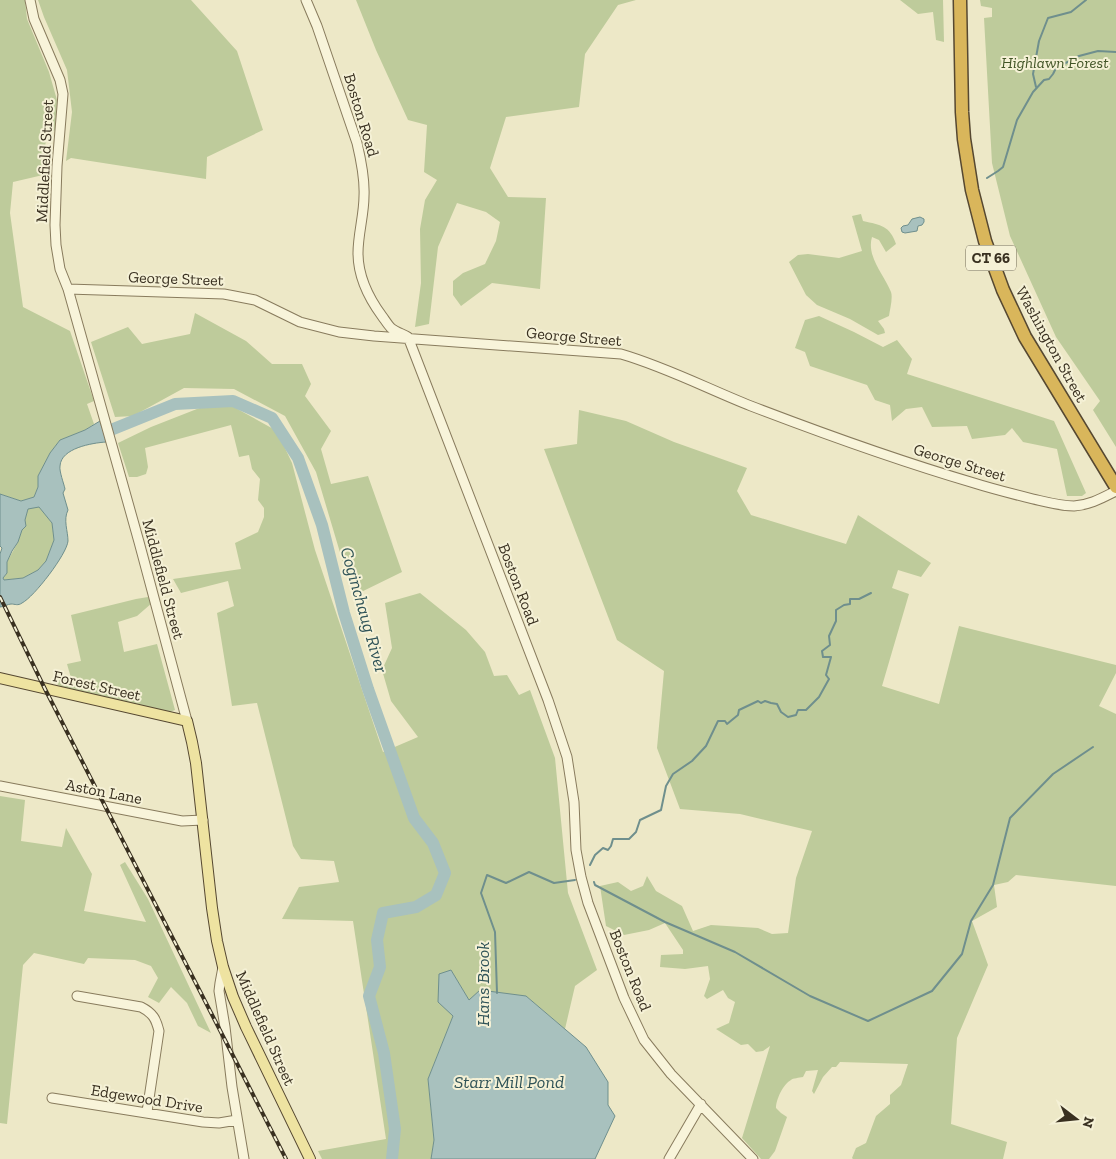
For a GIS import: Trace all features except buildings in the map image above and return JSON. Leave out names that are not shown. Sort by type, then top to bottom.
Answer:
[{"type":"highway","name":"Washington Street","points":[[960,0],[964,139],[972,190],[985,241],[1003,290],[1025,336],[1116,487]]},
{"type":"main road","name":"Forest Street","points":[[0,678],[187,721]]},
{"type":"main road","name":"Middlefield Street","points":[[187,721],[195,756],[215,924],[223,967],[246,1028],[310,1159]]},
{"type":"street","name":"Middlefield Street","points":[[30,0],[34,20],[60,80],[63,94],[57,166],[55,225],[60,269],[68,289],[187,721]]},
{"type":"street","name":"Boston Road","points":[[306,0],[358,143],[364,195],[358,252],[362,282],[367,294],[391,328],[408,337],[548,700],[567,758],[574,802],[576,850],[581,877],[588,903],[624,998],[644,1040],[671,1074],[753,1159]]},
{"type":"street","name":"George Street","points":[[68,289],[224,294],[254,300],[300,322],[374,336],[621,354],[650,363],[750,405],[856,444],[924,468],[997,490],[1050,503],[1075,506],[1097,501],[1116,491]]},
{"type":"street","name":"Aston Lane","points":[[0,786],[182,821],[203,820]]},
{"type":"street","points":[[223,967],[220,991],[244,1159]]},
{"type":"street","points":[[77,996],[141,1007],[149,1011],[157,1021],[159,1031],[147,1112]]},
{"type":"street","name":"Edgewood Drive","points":[[52,1098],[203,1122],[219,1123],[237,1120]]},
{"type":"street","points":[[669,1159],[701,1104]]},
{"type":"green space","points":[[0,0],[25,0],[27,19],[49,72],[57,100],[55,130],[46,137],[43,175],[13,182],[10,213],[23,307],[70,331],[94,401],[87,404],[94,424],[85,430],[60,440],[50,453],[38,476],[38,487],[34,497],[21,501],[0,494]]},
{"type":"green space","points":[[38,0],[191,0],[237,51],[263,130],[207,157],[206,179],[71,158],[66,161],[72,112],[67,70]]},
{"type":"green space","points":[[356,0],[636,0],[618,5],[585,54],[579,107],[506,117],[490,168],[508,197],[546,198],[540,289],[492,283],[461,306],[453,295],[453,281],[463,273],[485,264],[496,241],[500,222],[486,212],[457,203],[438,247],[429,324],[415,327],[421,283],[420,229],[425,200],[437,180],[424,172],[427,125],[408,120],[376,50]]},
{"type":"green space","points":[[900,0],[943,0],[944,42],[936,40],[933,12],[918,14]]},
{"type":"green space","name":"Highlawn Forest","points":[[980,0],[1116,0],[1116,447],[1093,410],[1100,401],[1056,337],[1010,236],[992,163],[984,18],[992,17],[992,8],[981,6]]},
{"type":"green space","points":[[861,214],[863,221],[880,225],[888,230],[896,244],[886,252],[879,240],[872,237],[871,244],[874,259],[892,294],[889,316],[878,321],[885,333],[878,335],[850,319],[817,305],[806,295],[789,262],[798,255],[808,254],[839,258],[862,251],[852,216]]},
{"type":"green space","points":[[195,313],[246,341],[272,364],[302,364],[311,384],[305,396],[331,431],[321,449],[331,484],[368,476],[402,572],[353,596],[316,472],[285,416],[234,389],[184,388],[133,416],[115,417],[91,342],[128,327],[142,344],[190,334]]},
{"type":"green space","points":[[819,316],[883,347],[897,340],[912,359],[907,374],[1054,421],[1086,493],[1082,496],[1067,496],[1057,449],[1023,442],[1012,428],[1005,435],[972,439],[967,426],[932,427],[922,407],[906,409],[892,421],[890,405],[875,400],[867,385],[810,366],[805,352],[795,348],[805,320]]},
{"type":"green space","points":[[232,406],[277,431],[292,463],[315,550],[383,752],[418,737],[391,701],[382,670],[392,648],[385,603],[420,593],[466,630],[485,652],[494,676],[507,675],[519,695],[530,690],[555,758],[568,893],[597,970],[575,986],[565,1029],[526,996],[469,1000],[451,970],[453,1016],[428,1079],[434,1140],[431,1159],[322,1159],[318,1151],[386,1139],[353,921],[282,919],[299,887],[339,882],[334,861],[301,859],[293,846],[257,703],[232,706],[217,613],[234,606],[228,581],[181,593],[173,579],[241,569],[235,543],[258,532],[264,517],[264,508],[258,500],[260,479],[252,469],[249,455],[239,457],[231,425],[145,448],[148,467],[146,474],[137,477],[129,477],[118,443],[151,427],[202,407]]},
{"type":"green space","points":[[579,410],[626,421],[674,442],[747,468],[737,491],[751,515],[846,544],[858,515],[931,563],[921,577],[898,570],[892,588],[909,594],[882,686],[939,704],[959,626],[1116,665],[1116,673],[1099,706],[1116,714],[1116,886],[1016,875],[1008,882],[994,885],[997,907],[972,921],[988,965],[957,1038],[951,1124],[1007,1142],[1003,1159],[853,1159],[856,1148],[866,1143],[876,1116],[890,1104],[890,1095],[901,1085],[908,1064],[840,1062],[836,1067],[832,1067],[823,1077],[814,1094],[812,1091],[818,1070],[806,1071],[803,1077],[792,1079],[785,1085],[776,1108],[787,1117],[775,1151],[769,1159],[761,1159],[742,1138],[770,1046],[763,1051],[756,1052],[748,1044],[741,1045],[716,1029],[729,1023],[735,1002],[728,998],[723,990],[707,999],[704,996],[710,979],[708,966],[685,969],[660,967],[661,955],[683,954],[683,950],[665,923],[649,930],[624,935],[606,926],[600,886],[618,882],[631,891],[643,886],[647,876],[656,891],[682,906],[693,931],[711,925],[758,928],[772,934],[788,933],[796,878],[812,831],[740,814],[680,809],[657,748],[664,671],[617,640],[544,449],[577,444]]},
{"type":"green space","points":[[39,506],[52,523],[54,540],[46,561],[38,570],[23,578],[4,580],[3,578],[7,573],[7,562],[18,542],[28,509]]},
{"type":"green space","points":[[148,597],[152,603],[137,616],[118,622],[124,652],[157,644],[175,710],[170,712],[61,687],[57,684],[56,681],[59,678],[71,678],[67,664],[81,661],[71,615]]},
{"type":"green space","points":[[0,796],[25,800],[21,841],[62,847],[66,828],[92,874],[84,911],[146,922],[120,865],[125,862],[148,899],[211,1033],[198,1026],[187,1003],[171,987],[159,1003],[148,997],[158,978],[151,966],[135,960],[88,958],[84,964],[34,953],[23,965],[7,1124],[0,1123]]},
{"type":"water","points":[[920,217],[924,219],[924,222],[918,226],[917,231],[902,232],[901,228],[903,226],[908,225],[912,219]]},
{"type":"water","points":[[100,421],[106,442],[78,448],[71,451],[62,460],[60,471],[68,510],[66,526],[68,541],[66,547],[49,575],[34,593],[19,604],[0,607],[0,554],[2,548],[0,546],[0,494],[21,501],[34,497],[38,487],[38,476],[50,453],[60,440],[85,430]],"holes":[[[39,507],[52,523],[54,540],[46,561],[38,570],[23,578],[4,580],[3,578],[7,573],[7,562],[22,530],[26,526],[25,520],[28,509]]]},
{"type":"water","name":"Starr Mill Pond","points":[[451,970],[469,1000],[480,990],[526,996],[586,1047],[608,1082],[608,1105],[615,1116],[595,1159],[431,1159],[434,1140],[428,1079],[453,1016],[438,1002],[439,974]]},
{"type":"waterway","points":[[1036,87],[1033,74],[1039,41],[1048,18],[1071,12],[1086,0]]},
{"type":"waterway","points":[[987,178],[1003,167],[1017,120],[1033,92],[1044,80],[1049,79],[1056,68],[1079,56],[1098,51],[1116,52]]},
{"type":"waterway","name":"Coginchaug River","points":[[96,436],[175,404],[233,401],[272,418],[298,458],[322,525],[344,613],[368,689],[414,818],[433,843],[445,873],[436,895],[416,907],[383,913],[377,940],[380,967],[369,996],[384,1053],[395,1129],[392,1159]]},
{"type":"waterway","name":"Hans Brook","points":[[590,865],[595,855],[603,848],[608,850],[613,839],[629,839],[636,832],[640,820],[661,810],[666,786],[673,774],[692,761],[706,746],[718,721],[725,721],[727,724],[738,715],[739,710],[758,701],[761,703],[765,701],[777,704],[781,712],[788,717],[796,715],[798,710],[806,710],[819,697],[829,679],[826,675],[831,657],[823,657],[822,651],[830,645],[829,636],[836,621],[836,610],[850,604],[850,599],[859,599],[871,593]]},
{"type":"waterway","points":[[594,882],[595,885],[665,922],[735,952],[810,996],[868,1021],[932,991],[962,954],[971,921],[993,885],[1010,818],[1053,774],[1093,747]]},
{"type":"waterway","name":"Hans Brook","points":[[497,993],[495,932],[481,893],[487,875],[506,883],[529,872],[554,883],[575,880]]},
{"type":"railway","points":[[0,597],[45,689],[286,1159]]}]
